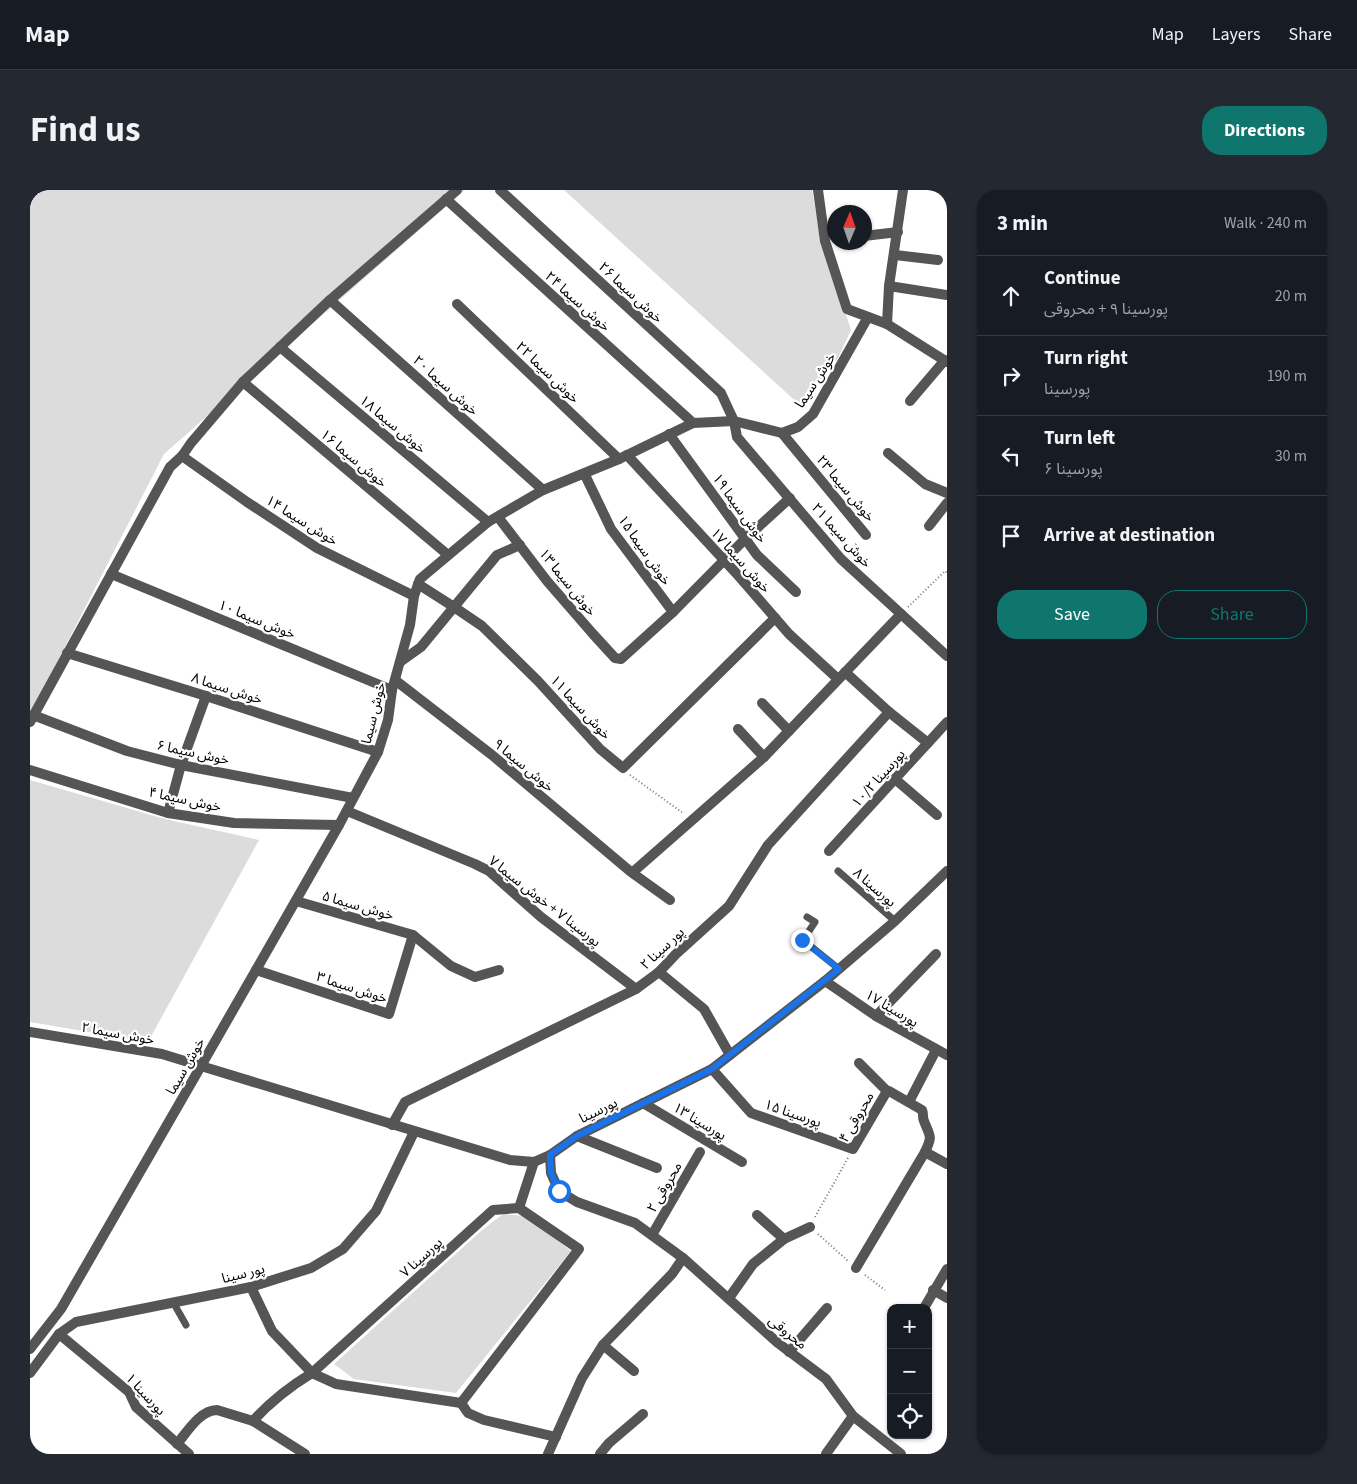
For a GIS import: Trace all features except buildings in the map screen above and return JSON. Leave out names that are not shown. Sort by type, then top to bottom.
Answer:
[{"type":"street","points":[[32,718],[170,467],[182,456],[243,382],[330,300],[457,190]]},
{"type":"street","name":"خوش سیما ۲۶","points":[[500,190],[720,393],[734,421]]},
{"type":"street","points":[[818,190],[827,228]]},
{"type":"street","points":[[887,324],[889,286],[903,190]]},
{"type":"street","name":"خوش سیما ۲۴","points":[[446,199],[692,423]]},
{"type":"street","points":[[872,235],[898,232]]},
{"type":"street","points":[[832,250],[847,309],[887,324],[946,361],[910,401]]},
{"type":"street","points":[[894,255],[938,260]]},
{"type":"street","points":[[889,286],[947,295]]},
{"type":"street","name":"خوش سیما ۲۰","points":[[330,300],[543,490]]},
{"type":"street","name":"خوش سیما ۲۲","points":[[457,304],[623,457]]},
{"type":"street","name":"خوش سیما","points":[[30,1349],[61,1309],[296,901],[378,752],[388,720],[394,685],[410,625],[414,596],[420,579],[488,522],[543,490],[585,475],[692,423],[734,421],[782,433],[798,427],[813,414],[868,317]]},
{"type":"street","name":"خوش سیما ۱۸","points":[[280,348],[488,522]]},
{"type":"street","name":"خوش سیما ۱۶","points":[[243,382],[448,555]]},
{"type":"street","name":"خوش سیما ۲۱","points":[[734,421],[737,437],[841,559],[947,656]]},
{"type":"street","name":"خوش سیما ۲۳","points":[[782,433],[866,535]]},
{"type":"street","name":"خوش سیما ۱۹","points":[[669,434],[757,555],[796,592]]},
{"type":"street","points":[[888,453],[925,484],[947,493]]},
{"type":"street","name":"خوش سیما ۱۴","points":[[182,456],[317,548],[414,596]]},
{"type":"street","name":"خوش سیما ۱۷","points":[[623,457],[724,561],[789,634],[928,743]]},
{"type":"street","name":"خوش سیما ۱۵","points":[[585,475],[611,529],[673,612]]},
{"type":"street","points":[[673,612],[745,539],[790,498]]},
{"type":"street","points":[[929,526],[947,503]]},
{"type":"street","name":"خوش سیما ۱۳","points":[[498,517],[547,581],[615,658],[621,660],[673,612]]},
{"type":"street","points":[[400,662],[421,647],[497,555],[520,545]]},
{"type":"street","name":"خوش سیما ۱۰","points":[[111,574],[394,685]]},
{"type":"street","name":"خوش سیما ۱۱","points":[[418,584],[482,626],[538,681],[600,749],[623,768]]},
{"type":"street","points":[[633,872],[764,757],[901,614]]},
{"type":"street","points":[[623,768],[775,618]]},
{"type":"street","name":"خوش سیما ۸","points":[[67,653],[378,752]]},
{"type":"street","name":"خوش سیما ۹","points":[[394,685],[492,755],[580,831],[670,900]]},
{"type":"street","points":[[168,813],[181,765],[206,696]]},
{"type":"street","points":[[762,704],[789,731]]},
{"type":"street","name":"پور سینا ۲","points":[[392,1125],[405,1102],[636,989],[659,972],[729,906],[768,846],[890,712]]},
{"type":"street","name":"خوش سیما ۶","points":[[32,718],[127,751],[181,765],[353,798]]},
{"type":"street","name":"پورسینا ۱۰/۲","points":[[829,851],[947,722]]},
{"type":"street","points":[[738,730],[764,757]]},
{"type":"street","name":"خوش سیما ۴","points":[[30,770],[168,813],[234,823],[339,825]]},
{"type":"street","points":[[895,779],[937,815]]},
{"type":"street","name":"پورسینا ۷ + خوش سیما ۷","points":[[346,811],[489,871],[541,917],[636,989]]},
{"type":"street","name":"پورسینا","points":[[201,1066],[510,1160],[534,1162],[550,1155],[577,1136],[712,1069],[825,981],[896,921],[947,871]]},
{"type":"street","name":"خوش سیما ۵","points":[[296,901],[413,935]]},
{"type":"street","points":[[413,935],[451,966],[475,977],[499,970]]},
{"type":"street","name":"خوش سیما ۳","points":[[256,970],[389,1014],[413,935]]},
{"type":"street","points":[[876,1016],[936,954]]},
{"type":"street","points":[[659,972],[704,1009],[730,1055]]},
{"type":"street","name":"پورسینا ۱۷","points":[[825,981],[876,1016],[947,1055]]},
{"type":"street","name":"خوش سیما ۲","points":[[30,1032],[162,1054],[201,1066]]},
{"type":"street","points":[[909,1102],[936,1050]]},
{"type":"street","points":[[859,1063],[887,1091]]},
{"type":"street","name":"پورسینا ۱۵","points":[[712,1069],[751,1113],[853,1149]]},
{"type":"street","name":"محروقی ۴","points":[[853,1149],[887,1091],[922,1110],[922,1119],[931,1136],[925,1152],[856,1268]]},
{"type":"street","name":"پورسینا ۱۳","points":[[643,1103],[742,1162]]},
{"type":"street","name":"پور سینا","points":[[30,1373],[59,1334],[76,1322],[251,1287],[312,1268],[343,1249],[376,1211],[414,1132]]},
{"type":"street","points":[[577,1136],[657,1168]]},
{"type":"street","name":"محروقی ۲","points":[[652,1235],[700,1152]]},
{"type":"street","points":[[925,1152],[947,1164]]},
{"type":"street","name":"محروقی","points":[[550,1155],[551,1173],[559,1191],[576,1202],[635,1222],[683,1258],[789,1352],[826,1379],[853,1416],[900,1454]]},
{"type":"street","points":[[461,1403],[579,1249],[519,1208],[534,1162]]},
{"type":"street","name":"پورسینا ۷","points":[[252,1421],[270,1402],[289,1387],[312,1373],[493,1210],[519,1208]]},
{"type":"street","points":[[757,1215],[784,1239]]},
{"type":"street","points":[[729,1298],[753,1264],[784,1239],[810,1227]]},
{"type":"street","points":[[548,1454],[582,1378],[603,1345],[672,1274],[683,1258]]},
{"type":"street","points":[[926,1304],[947,1269]]},
{"type":"street","points":[[251,1287],[272,1331],[312,1373],[336,1384],[461,1403],[468,1413],[484,1420],[556,1437]]},
{"type":"street","points":[[933,1290],[947,1298]]},
{"type":"street","points":[[789,1352],[826,1308]]},
{"type":"street","points":[[61,1309],[76,1322]]},
{"type":"street","name":"پورسینا ۱","points":[[59,1334],[129,1392],[136,1407],[189,1454]]},
{"type":"street","points":[[603,1345],[634,1371]]},
{"type":"street","points":[[177,1444],[203,1414],[211,1410],[217,1410],[252,1421],[305,1454]]},
{"type":"street","points":[[600,1454],[609,1443],[643,1414]]},
{"type":"street","points":[[826,1454],[853,1416]]},
{"type":"lane","name":"پورسینا ۸","points":[[838,872],[896,921]]},
{"type":"lane","points":[[807,917],[815,922],[802,940],[839,969]]},
{"type":"lane","points":[[173,1302],[186,1325]]},
{"type":"path","name":"خوش سیما ۲۳","points":[[841,559],[866,535]]},
{"type":"path","points":[[901,614],[945,571],[947,573]]},
{"type":"path","points":[[623,768],[693,820]]},
{"type":"path","name":"محروقی ۴","points":[[810,1227],[853,1149]]},
{"type":"shaded area","points":[[30,190],[465,190],[164,454],[30,715]]},
{"type":"shaded area","points":[[564,190],[812,190],[819,231],[851,330],[838,358],[802,407]]},
{"type":"shaded area","points":[[30,780],[165,819],[259,840],[148,1042],[30,1022]]},
{"type":"shaded area","points":[[503,1214],[526,1216],[571,1251],[456,1393],[354,1379],[334,1364],[481,1231]]},
{"type":"route","points":[[559,1191],[551,1173],[550,1155],[577,1136],[712,1069],[839,969],[802,940]]}]
